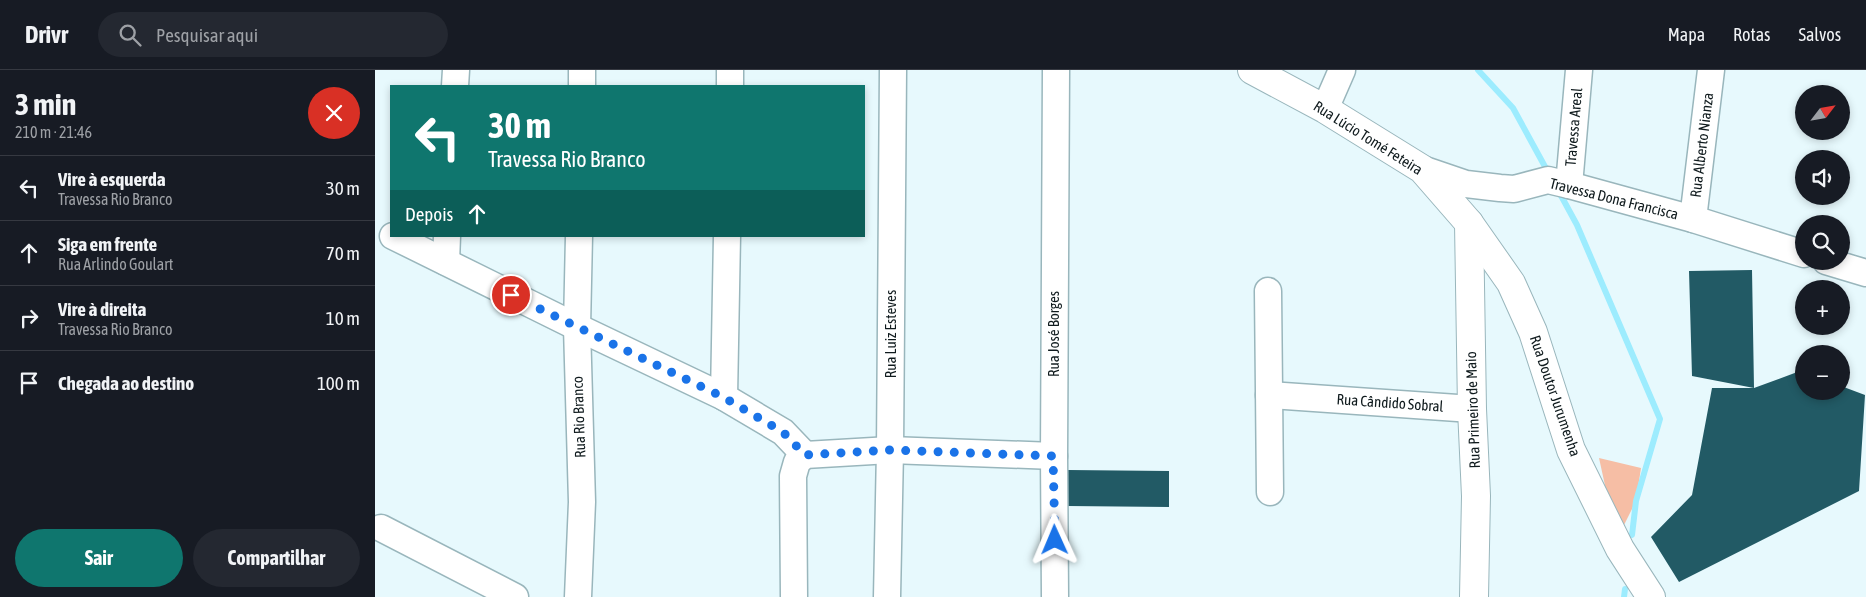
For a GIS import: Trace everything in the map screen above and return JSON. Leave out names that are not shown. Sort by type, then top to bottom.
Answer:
[{"type":"main road","name":"Rua Lúcio Tomé Feteira","points":[[1267,74],[1422,169],[1469,223]]},
{"type":"main road","name":"Rua Primeiro de Maio","points":[[1469,223],[1472,409],[1476,496],[1474,597]]},
{"type":"main road","name":"Rua Doutor Jurumenha","points":[[1469,223],[1511,283],[1533,332],[1571,450],[1620,549],[1651,597]]},
{"type":"street","points":[[455,85],[456,70]]},
{"type":"street","points":[[582,70],[582,85]]},
{"type":"street","points":[[730,70],[730,85]]},
{"type":"street","name":"Rua Luiz Esteves","points":[[887,597],[893,70]]},
{"type":"street","name":"Rua José Borges","points":[[1055,597],[1053,456],[1056,70]]},
{"type":"street","points":[[1325,110],[1342,70]]},
{"type":"street","name":"Travessa Areal","points":[[1561,183],[1579,70]]},
{"type":"street","name":"Rua Alberto Nianza","points":[[1693,219],[1711,70]]},
{"type":"street","name":"Travessa Dona Francisca","points":[[1422,169],[1466,184],[1500,188],[1514,189],[1561,183],[1693,219],[1795,251]]},
{"type":"street","points":[[375,228],[390,235]]},
{"type":"street","points":[[394,237],[723,397],[783,432],[805,455]]},
{"type":"street","points":[[446,262],[447,237]]},
{"type":"street","name":"Rua Rio Branco","points":[[578,597],[582,502],[577,327],[579,237]]},
{"type":"street","points":[[723,397],[727,237]]},
{"type":"street","points":[[1850,269],[1866,274]]},
{"type":"street","points":[[1268,291],[1270,492]]},
{"type":"street","name":"Rua Cândido Sobral","points":[[1269,394],[1472,409]]},
{"type":"street","points":[[794,597],[793,476],[797,462],[805,455],[890,450],[1053,456]]},
{"type":"street","points":[[381,528],[515,597]]},
{"type":"shaded area","points":[[1599,458],[1641,468],[1636,501],[1624,525],[1608,499]]},
{"type":"building","points":[[1752,270],[1754,388],[1692,376],[1689,271]]},
{"type":"building","points":[[1795,373],[1795,400],[1850,400],[1850,389],[1865,395],[1859,491],[1679,582],[1651,537],[1692,495],[1712,388],[1754,388]]},
{"type":"building","points":[[1068,470],[1169,471],[1169,507],[1068,506]]},
{"type":"waterway","points":[[1478,70],[1513,108],[1549,174]]},
{"type":"waterway","points":[[1558,190],[1577,225],[1660,419],[1636,501],[1632,535]]},
{"type":"waterway","points":[[1624,597],[1625,589]]},
{"type":"route","points":[[511,295],[741,406],[783,432],[805,455],[890,450],[1053,456],[1055,540]]}]
